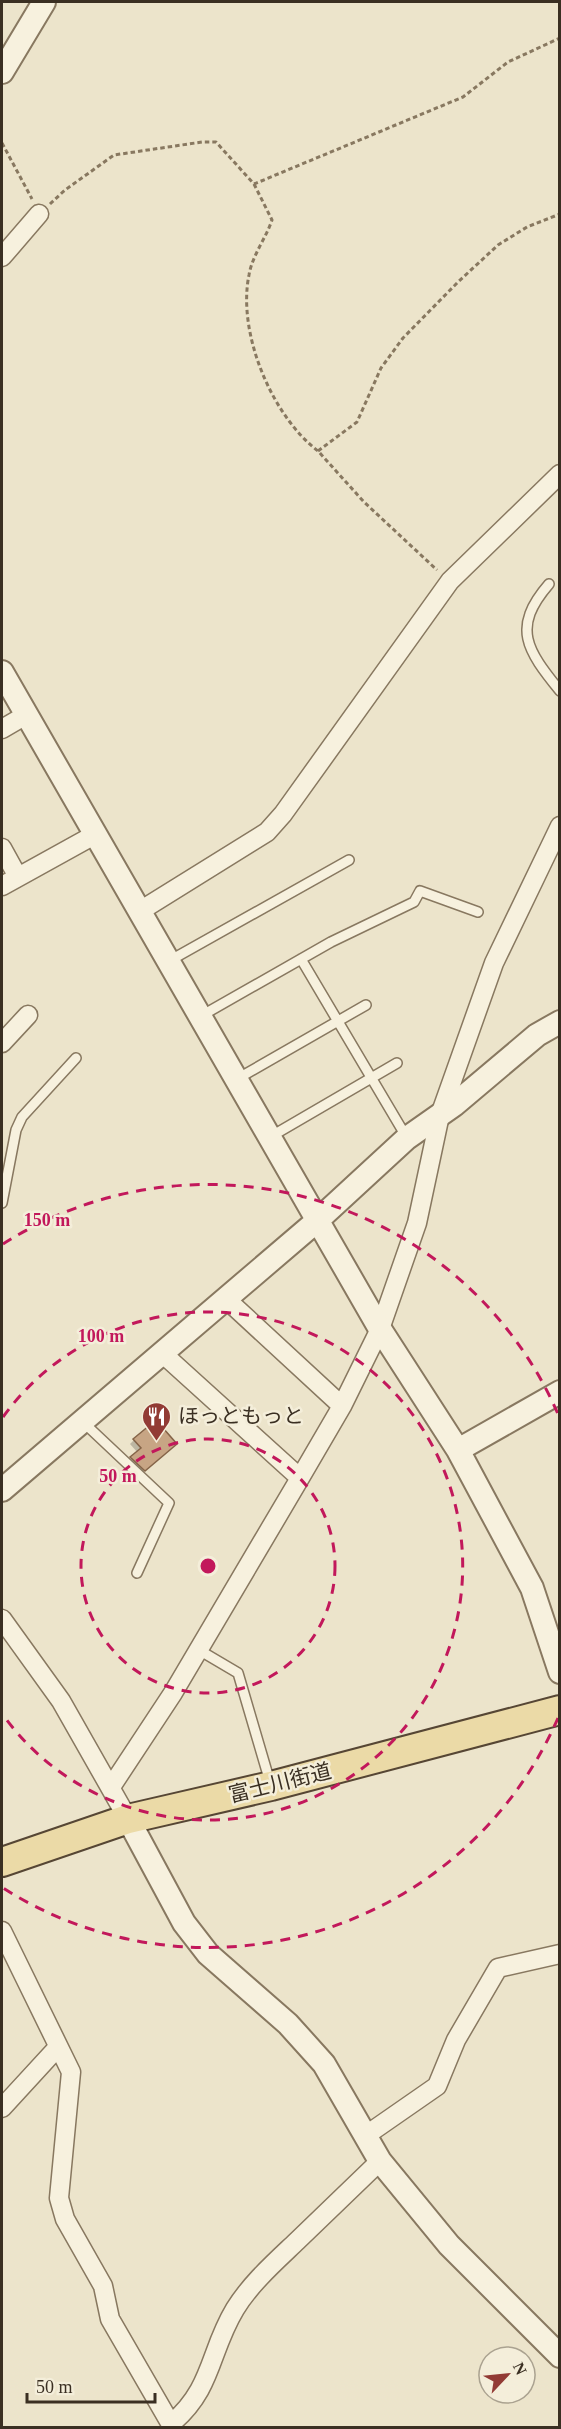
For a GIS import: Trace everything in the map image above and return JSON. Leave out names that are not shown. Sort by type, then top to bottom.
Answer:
[{"type":"main road","name":"富士川街道","points":[[2,1860],[128,1819],[271,1786],[560,1710]]},
{"type":"street","points":[[2,72],[44,2]]},
{"type":"street","points":[[2,257],[39,214]]},
{"type":"street","points":[[140,911],[267,832],[283,814],[450,581],[560,474]]},
{"type":"street","points":[[2,672],[380,1329],[458,1450],[532,1588],[560,1672]]},
{"type":"street","points":[[2,729],[26,715]]},
{"type":"street","points":[[111,1787],[199,1650],[342,1406],[380,1329],[412,1241],[440,1115],[494,963],[559,830]]},
{"type":"street","points":[[2,886],[96,834]]},
{"type":"street","points":[[2,848],[18,877]]},
{"type":"street","points":[[2,1043],[28,1015]]},
{"type":"street","points":[[2,1490],[318,1220],[407,1138],[440,1115],[537,1035],[560,1022]]},
{"type":"street","points":[[225,1298],[342,1406]]},
{"type":"street","points":[[162,1353],[300,1478]]},
{"type":"street","points":[[458,1450],[560,1392]]},
{"type":"street","points":[[2,1619],[61,1701],[111,1787],[184,1923],[208,1954],[288,2024],[324,2064],[380,2161],[449,2245],[560,2356]]},
{"type":"street","points":[[2,1931],[71,2072],[59,2198],[62,2208],[103,2286],[110,2319],[172,2425],[188,2409],[202,2389],[219,2344],[236,2309],[260,2276],[380,2161]]},
{"type":"street","points":[[365,2136],[437,2086],[456,2040],[498,1968],[560,1953]]},
{"type":"street","points":[[2,2108],[58,2047]]},
{"type":"lane","points":[[549,585],[532,603],[526,618],[527,636],[543,669],[560,691]]},
{"type":"lane","points":[[169,961],[349,860]]},
{"type":"lane","points":[[201,1016],[301,959],[414,902],[420,891],[478,912]]},
{"type":"lane","points":[[301,959],[407,1138]]},
{"type":"lane","points":[[237,1079],[366,1005]]},
{"type":"lane","points":[[2,1203],[16,1130],[22,1117],[76,1058]]},
{"type":"lane","points":[[270,1137],[397,1064]]},
{"type":"lane","points":[[82,1422],[169,1503],[137,1573]]},
{"type":"lane","points":[[199,1650],[238,1673],[271,1786]]},
{"type":"path","points":[[254,184],[463,97],[508,62],[560,38]]},
{"type":"path","points":[[2,143],[39,214],[65,190],[114,155],[216,142],[254,184],[272,220],[249,273],[246,314],[253,348],[269,386],[290,422],[304,440],[318,451],[372,509],[450,581]]},
{"type":"path","points":[[318,451],[357,422],[381,368],[404,338],[458,282],[498,245],[527,227],[560,214]]},
{"type":"building","points":[[156,1420],[177,1444],[145,1471],[130,1457],[141,1448],[133,1439]]},
{"type":"place","name":"ほっともっと","points":[[157,1442]]}]
